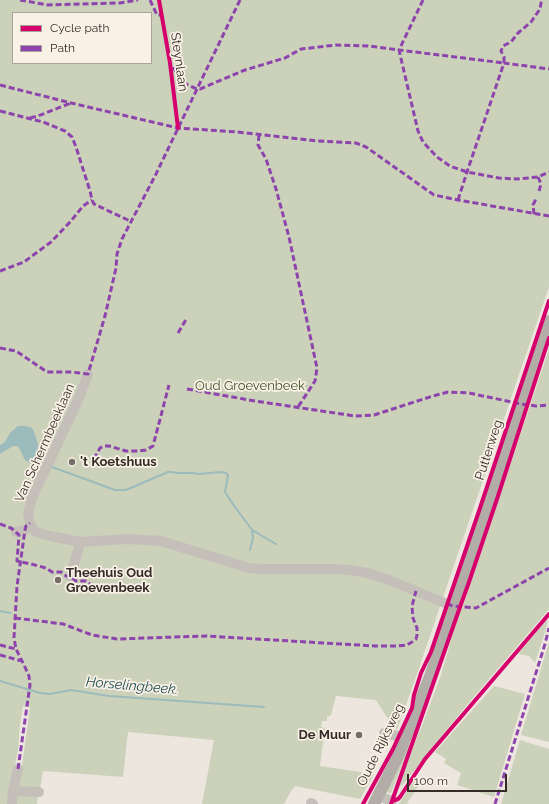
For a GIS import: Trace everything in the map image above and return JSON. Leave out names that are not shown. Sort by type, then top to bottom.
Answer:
[{"type":"main road","name":"Putterweg","points":[[450,605],[549,321]]},
{"type":"main road","name":"Oude Rijksweg","points":[[376,800],[406,738],[431,674],[450,605]]},
{"type":"street","name":"Van Schermbeeklaan","points":[[80,542],[43,534],[32,528],[24,528],[32,498],[79,398],[88,374]]},
{"type":"street","points":[[70,576],[80,542],[128,539],[161,541],[249,568],[334,569],[368,573],[450,605]]},
{"type":"street","points":[[384,733],[406,738]]},
{"type":"street","points":[[12,804],[13,791],[18,769]]},
{"type":"street","points":[[13,791],[39,792]]},
{"type":"street","points":[[376,800],[392,801]]},
{"type":"green space","name":"Oud Groevenbeek","points":[[0,0],[549,0],[549,287],[397,730],[376,700],[336,696],[331,715],[327,717],[327,721],[322,721],[321,727],[325,728],[320,766],[374,774],[360,799],[295,786],[284,804],[202,804],[214,740],[128,732],[123,777],[43,771],[40,789],[17,788],[22,766],[30,707],[23,706],[18,750],[10,790],[9,804],[0,804]]},
{"type":"green space","points":[[549,349],[549,609],[466,706],[398,789],[401,776],[441,675],[458,616],[464,603]]},
{"type":"green space","points":[[548,618],[535,663],[529,656],[518,654]]},
{"type":"green space","points":[[549,642],[549,742],[521,735]]},
{"type":"green space","points":[[494,686],[525,694],[494,797],[457,785],[461,773],[444,763],[446,759],[435,752]]},
{"type":"green space","points":[[520,740],[549,749],[549,804],[501,804]]},
{"type":"green space","points":[[408,742],[409,748],[391,793],[385,792]]},
{"type":"green space","points":[[415,778],[422,781],[407,803],[409,804],[399,804]]},
{"type":"green space","points":[[16,794],[38,795],[37,804],[14,804]]},
{"type":"water","points":[[18,426],[32,428],[38,444],[40,459],[38,464],[33,464],[25,460],[17,446],[13,446],[0,454],[0,445],[5,442],[10,433]]},
{"type":"waterway","points":[[52,467],[115,490],[126,490],[168,472],[199,474],[226,473],[228,475],[225,492],[235,507],[252,530],[276,544]]},
{"type":"waterway","points":[[250,550],[253,538],[252,530]]},
{"type":"waterway","points":[[0,611],[10,613]]},
{"type":"waterway","name":"Horselingbeek.","points":[[0,681],[40,693],[50,694],[71,690],[109,696],[264,707]]},
{"type":"marked path","points":[[20,0],[48,5],[120,3],[138,0]]},
{"type":"marked path","points":[[150,0],[157,15],[161,15]]},
{"type":"marked path","points":[[0,348],[16,351],[47,372],[88,374],[105,316],[116,268],[117,254],[122,239],[155,176],[240,0]]},
{"type":"marked path","points":[[423,0],[399,50],[504,63],[504,57],[501,51],[503,46],[511,42],[518,33],[531,22],[544,0]]},
{"type":"marked path","points":[[174,67],[184,83],[200,89],[245,70],[285,58],[301,49],[336,45],[370,46],[399,50],[418,131],[423,142],[437,157],[450,166],[467,172],[499,178],[517,179],[538,177],[549,172]]},
{"type":"marked path","points":[[458,200],[504,63],[549,69]]},
{"type":"marked path","points":[[0,85],[178,128],[356,143],[366,147],[434,195],[549,216]]},
{"type":"marked path","points":[[30,118],[71,103]]},
{"type":"marked path","points":[[0,111],[43,122],[65,131],[72,137],[76,147],[94,204],[132,222]]},
{"type":"marked path","points":[[259,135],[258,145],[266,159],[289,237],[317,368],[315,381],[298,407]]},
{"type":"marked path","points":[[538,177],[541,184],[539,191]]},
{"type":"marked path","points":[[534,214],[533,205],[536,199]]},
{"type":"marked path","points":[[0,271],[24,262],[51,242],[83,206],[92,200]]},
{"type":"marked path","points":[[178,333],[187,318]]},
{"type":"marked path","points":[[94,459],[100,448],[104,446],[126,451],[146,450],[153,446],[169,385]]},
{"type":"marked path","points":[[187,389],[355,416],[374,415],[448,392],[469,393],[536,406],[549,405]]},
{"type":"marked path","points":[[18,769],[30,685],[29,676],[16,649],[14,638],[17,586],[25,530],[26,526],[30,523]]},
{"type":"marked path","points":[[0,524],[11,528],[19,535],[17,561],[46,568],[52,572],[61,572],[66,576],[70,576],[76,581],[86,581],[90,584]]},
{"type":"marked path","points":[[447,604],[476,608],[549,568]]},
{"type":"marked path","points":[[15,618],[63,624],[92,635],[117,639],[206,636],[397,646],[407,645],[416,639],[417,628],[413,618],[412,606],[416,591]]},
{"type":"marked path","points":[[495,804],[549,628]]},
{"type":"marked path","points":[[0,645],[16,649]]},
{"type":"marked path","points":[[0,655],[22,661]]},
{"type":"cycle path","name":"Steynlaan","points":[[159,0],[170,63],[178,128]]},
{"type":"cycle path","points":[[363,804],[393,749],[412,708],[414,695],[421,673],[431,652],[549,301]]},
{"type":"cycle path","points":[[391,804],[469,582],[549,338]]},
{"type":"cycle path","points":[[392,801],[400,797],[425,759],[549,614]]},
{"type":"place","name":"'t Koetshuus","points":[[72,462]]},
{"type":"place","name":"Theehuis Oud Groevenbeek","points":[[58,580]]},
{"type":"place","name":"De Muur","points":[[359,735]]}]
